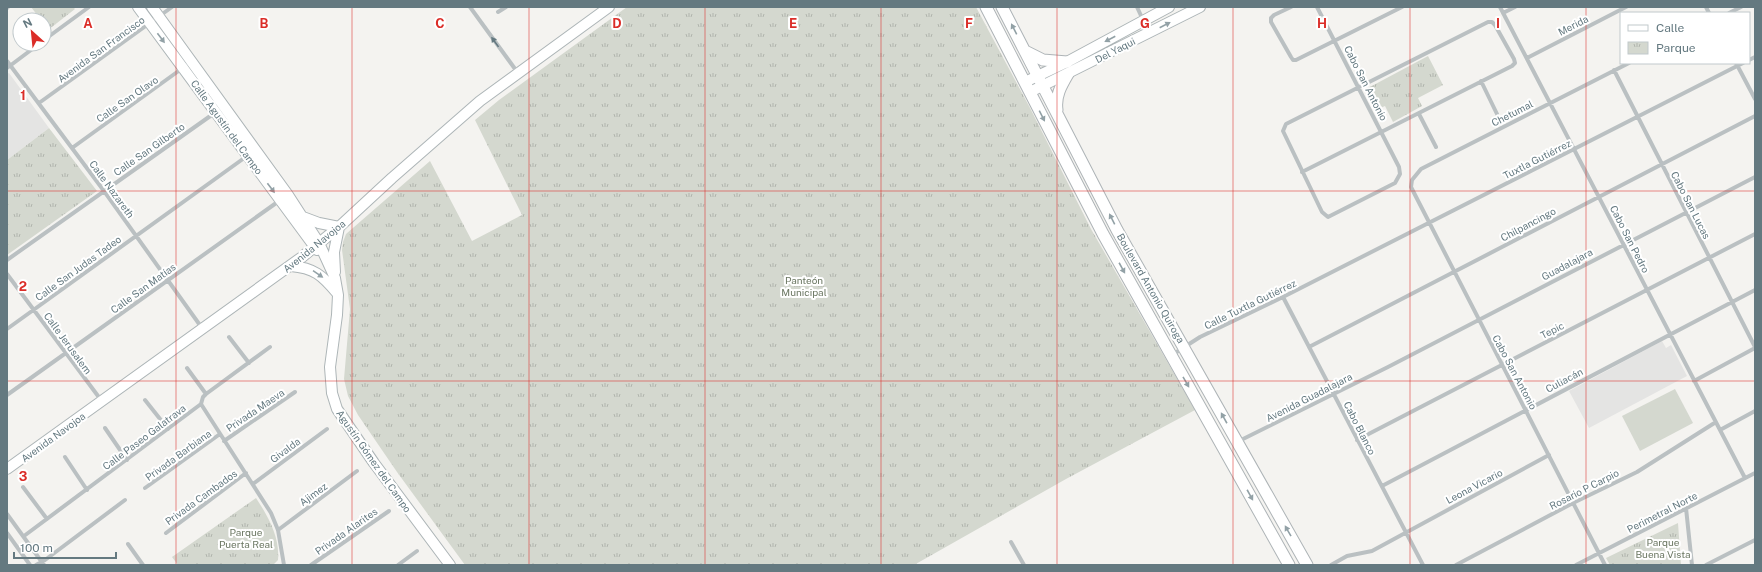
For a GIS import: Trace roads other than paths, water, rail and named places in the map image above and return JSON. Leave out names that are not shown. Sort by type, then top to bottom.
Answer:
[{"type":"main road","name":"Boulevard Antonio Quiroga","points":[[986,7],[1103,234],[1290,565]]},
{"type":"main road","name":"Boulevard Antonio Quiroga","points":[[1002,7],[1117,230],[1307,565]]},
{"type":"main road","points":[[1025,51],[1043,60],[1067,62]]},
{"type":"main road","points":[[1057,114],[1056,101],[1058,91],[1068,74]]},
{"type":"street","points":[[52,34],[89,7]]},
{"type":"street","name":"Calle Agustín del Campo","points":[[138,7],[150,24],[187,65],[319,248]]},
{"type":"street","name":"Calle Agustín del Campo","points":[[152,7],[187,65]]},
{"type":"street","name":"Avenida San Francisco","points":[[39,103],[172,7]]},
{"type":"street","points":[[470,7],[519,73]]},
{"type":"street","points":[[498,12],[506,7]]},
{"type":"street","name":"Avenida Navojoa","points":[[7,469],[203,328],[319,248],[339,227],[458,120],[609,7]]},
{"type":"street","points":[[1137,7],[1149,33]]},
{"type":"street","name":"Del Yaqui","points":[[1028,87],[1040,81],[1067,62],[1169,7]]},
{"type":"street","name":"Del Yaqui","points":[[1040,81],[1068,74],[1200,7]]},
{"type":"street","points":[[1291,7],[1274,15],[1271,18],[1271,22],[1293,60],[1335,42],[1402,7]]},
{"type":"street","name":"Cabo San Antonio","points":[[1302,172],[1322,212],[1328,217],[1395,183],[1400,174],[1399,167],[1382,132],[1317,7]]},
{"type":"street","name":"Cabo San Pedro","points":[[1500,7],[1745,478]]},
{"type":"street","points":[[1503,13],[1515,7]]},
{"type":"street","name":"Merida","points":[[1527,58],[1626,7]]},
{"type":"street","points":[[1731,12],[1741,7]]},
{"type":"street","points":[[1488,22],[1492,22],[1515,63],[1512,66],[1481,81],[1419,114],[1302,172],[1283,131],[1286,124],[1488,22]]},
{"type":"street","points":[[9,67],[29,52]]},
{"type":"street","name":"Calle Nazareth","points":[[7,61],[9,67],[39,103],[203,328]]},
{"type":"street","name":"Chetumal","points":[[1411,187],[1412,180],[1421,169],[1627,64]]},
{"type":"street","name":"Calle San Olavo","points":[[72,148],[187,65]]},
{"type":"street","points":[[1736,65],[1755,99]]},
{"type":"street","name":"Tuxtla Gutiérrez","points":[[1337,270],[1638,117],[1736,65]]},
{"type":"street","name":"Cabo San Lucas","points":[[1614,70],[1755,347]]},
{"type":"street","points":[[1481,81],[1497,114]]},
{"type":"street","name":"Calle San Gilberto","points":[[7,260],[220,109]]},
{"type":"street","points":[[1419,114],[1436,147]]},
{"type":"street","name":"Chilpancingo","points":[[1309,347],[1755,116]]},
{"type":"street","name":"Calle San Judas Tadeo","points":[[7,329],[251,153]]},
{"type":"street","name":"Guadalajara","points":[[1388,367],[1755,177]]},
{"type":"street","name":"Cabo San Antonio","points":[[1411,187],[1605,565]]},
{"type":"street","name":"Calle Agustín del Campo","points":[[284,198],[303,217],[319,248]]},
{"type":"street","name":"Calle San Matías","points":[[7,395],[284,198]]},
{"type":"street","points":[[303,217],[319,223],[339,227],[334,252],[335,278]]},
{"type":"street","name":"Tepic","points":[[1357,440],[1755,234]]},
{"type":"street","name":"Agustín Gómez del Campo","points":[[319,248],[335,278],[338,295],[338,315],[330,367],[332,394],[337,409],[374,463],[450,565]]},
{"type":"street","points":[[291,266],[304,267],[316,272],[326,280],[338,295]]},
{"type":"street","name":"Calle Tuxtla Gutiérrez","points":[[1171,356],[1184,346],[1337,270]]},
{"type":"street","name":"Calle Jerusalem","points":[[7,274],[102,402]]},
{"type":"street","name":"Culiacán","points":[[1382,486],[1755,290]]},
{"type":"street","name":"Cabo Blanco","points":[[1283,298],[1424,565]]},
{"type":"street","points":[[229,337],[249,363]]},
{"type":"street","name":"Calle Paseo Galatrava","points":[[24,536],[201,404],[206,394],[270,347]]},
{"type":"street","points":[[1694,381],[1755,347]]},
{"type":"street","name":"Avenida Guadalajara","points":[[1237,442],[1388,367]]},
{"type":"street","points":[[187,368],[206,394]]},
{"type":"street","name":"Privada Maeva","points":[[224,441],[295,392]]},
{"type":"street","points":[[145,400],[168,429]]},
{"type":"street","points":[[201,404],[271,513],[278,530],[284,565]]},
{"type":"street","points":[[1720,430],[1755,411]]},
{"type":"street","name":"Rosario P Carpio","points":[[1456,565],[1573,503],[1646,467],[1716,422]]},
{"type":"street","points":[[105,428],[127,460]]},
{"type":"street","name":"Givalda","points":[[253,484],[327,429]]},
{"type":"street","name":"Privada Barbiana","points":[[145,488],[220,434]]},
{"type":"street","name":"Leona Vicario","points":[[1331,565],[1347,556],[1372,551],[1406,531],[1549,455]]},
{"type":"street","points":[[65,456],[87,490]]},
{"type":"street","name":"Ajimez","points":[[278,530],[357,471]]},
{"type":"street","name":"Privada Cambados","points":[[166,532],[246,473]]},
{"type":"street","name":"Perimetral Norte","points":[[1576,565],[1755,473]]},
{"type":"street","points":[[23,487],[47,519]]},
{"type":"street","points":[[36,565],[42,563],[125,500]]},
{"type":"street","points":[[1686,508],[1692,565]]},
{"type":"street","name":"Privada Alarites","points":[[311,565],[389,511]]},
{"type":"street","points":[[7,514],[42,563]]},
{"type":"street","points":[[7,533],[30,565]]},
{"type":"street","points":[[1706,565],[1755,540]]},
{"type":"street","points":[[1011,542],[1024,565]]},
{"type":"street","points":[[128,544],[142,565]]},
{"type":"street","points":[[398,565],[417,551]]},
{"type":"park label","name":"Panteón Municipal","points":[[804,286]]},
{"type":"park label","name":"Parque Puerta Real","points":[[246,538]]},
{"type":"park label","name":"Parque Buena Vista","points":[[1663,548]]}]
